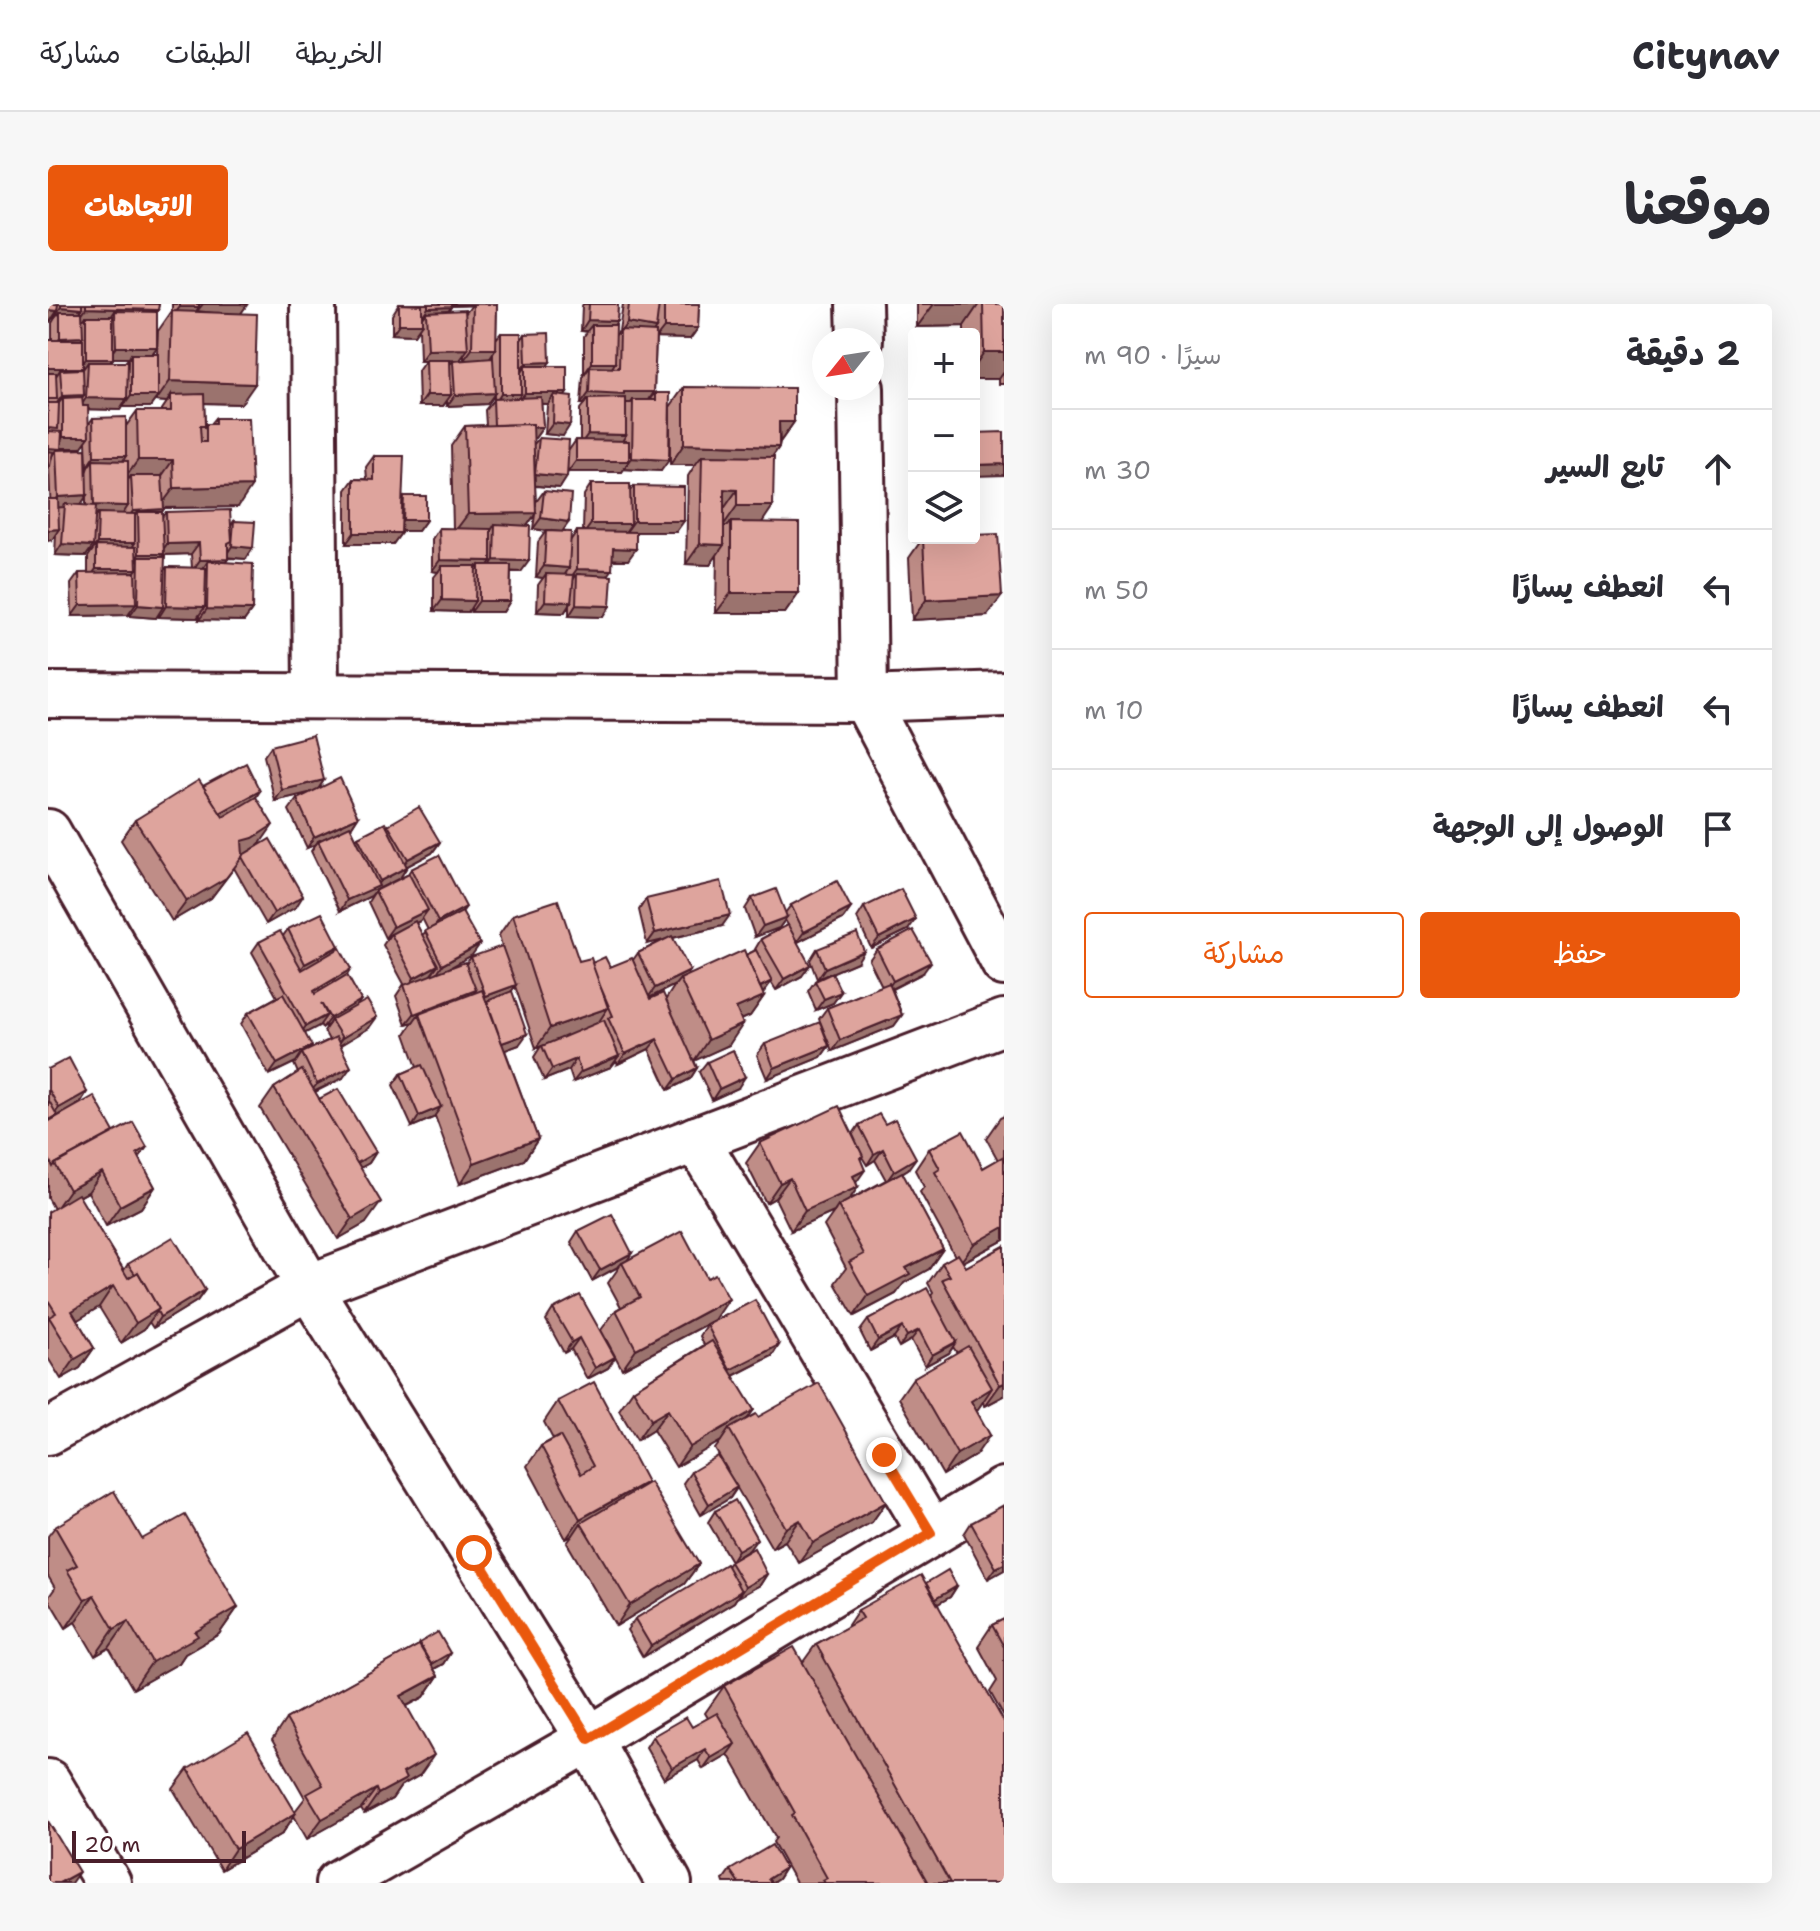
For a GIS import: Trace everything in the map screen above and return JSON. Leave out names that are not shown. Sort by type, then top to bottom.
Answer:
[{"type":"street","points":[[313,304],[316,695]]},
{"type":"street","points":[[859,304],[860,328]]},
{"type":"street","points":[[861,400],[865,699],[1004,963]]},
{"type":"street","points":[[48,695],[865,699],[1004,694]]},
{"type":"street","points":[[48,832],[309,1287],[589,1739],[669,1883]]},
{"type":"street","points":[[48,1432],[309,1287],[1004,1022]]},
{"type":"street","points":[[696,1139],[931,1533]]},
{"type":"street","points":[[338,1883],[589,1739],[1004,1490]]},
{"type":"street","points":[[48,1782],[108,1883]]},
{"type":"building","points":[[48,304],[58,304],[57,311],[48,310]]},
{"type":"building","points":[[61,304],[82,304],[82,309],[61,307]]},
{"type":"building","points":[[86,304],[159,304],[158,310],[86,308]]},
{"type":"building","points":[[180,304],[199,304],[199,307],[180,307]]},
{"type":"building","points":[[399,304],[422,305],[422,324],[399,324]]},
{"type":"building","points":[[428,304],[451,304],[451,307],[428,308]]},
{"type":"building","points":[[473,304],[497,304],[496,349],[472,349]]},
{"type":"building","points":[[589,304],[618,304],[617,321],[588,320]]},
{"type":"building","points":[[629,304],[659,304],[656,328],[627,323]]},
{"type":"building","points":[[664,304],[699,304],[698,328],[664,328]]},
{"type":"building","points":[[983,304],[1004,304],[1004,352],[984,352]]},
{"type":"building","points":[[465,310],[468,349],[428,350],[426,312]]},
{"type":"building","points":[[115,311],[157,312],[157,347],[116,347]]},
{"type":"building","points":[[172,311],[257,314],[255,384],[170,381]]},
{"type":"building","points":[[60,312],[82,312],[83,337],[60,338]]},
{"type":"building","points":[[86,316],[113,316],[113,359],[86,359]]},
{"type":"building","points":[[592,325],[616,325],[615,363],[592,363]]},
{"type":"building","points":[[620,330],[656,332],[654,392],[624,392],[624,395],[589,393],[590,367],[619,368]]},
{"type":"building","points":[[501,333],[521,333],[521,394],[501,394]]},
{"type":"building","points":[[549,333],[550,362],[526,363],[525,334]]},
{"type":"building","points":[[48,340],[83,340],[83,368],[48,368]]},
{"type":"building","points":[[131,354],[158,354],[158,396],[131,396]]},
{"type":"building","points":[[493,358],[495,393],[455,395],[453,361]]},
{"type":"building","points":[[426,360],[450,360],[451,395],[427,395]]},
{"type":"building","points":[[88,362],[128,362],[127,399],[86,398]]},
{"type":"building","points":[[525,366],[567,366],[567,393],[525,393]]},
{"type":"building","points":[[83,369],[84,395],[62,396],[60,370]]},
{"type":"building","points":[[48,373],[56,373],[57,399],[48,399]]},
{"type":"building","points":[[684,387],[794,388],[794,422],[779,422],[779,447],[684,444]]},
{"type":"building","points":[[656,393],[670,393],[669,460],[632,458],[633,400],[656,400]]},
{"type":"building","points":[[204,394],[205,426],[200,426],[201,442],[206,442],[206,424],[215,424],[215,418],[249,418],[252,486],[174,488],[173,460],[138,460],[137,411],[171,411],[171,395]]},
{"type":"building","points":[[554,395],[572,397],[570,425],[553,423]]},
{"type":"building","points":[[82,397],[83,406],[88,406],[89,437],[63,437],[63,398]]},
{"type":"building","points":[[541,397],[543,427],[533,427],[533,424],[494,425],[493,399]]},
{"type":"building","points":[[626,398],[626,435],[588,434],[588,399]]},
{"type":"building","points":[[48,403],[59,403],[58,429],[48,428]]},
{"type":"building","points":[[126,417],[126,456],[94,456],[93,418]]},
{"type":"building","points":[[533,424],[536,513],[468,514],[465,426]]},
{"type":"building","points":[[48,431],[62,432],[61,449],[48,448]]},
{"type":"building","points":[[1004,432],[1004,464],[980,465],[980,433]]},
{"type":"building","points":[[539,438],[569,440],[567,477],[535,474]]},
{"type":"building","points":[[576,440],[629,441],[629,461],[576,461]]},
{"type":"building","points":[[86,449],[87,495],[58,497],[56,450]]},
{"type":"building","points":[[48,451],[53,452],[50,466],[48,465]]},
{"type":"building","points":[[374,456],[404,456],[401,533],[354,533],[354,479],[374,480]]},
{"type":"building","points":[[702,456],[774,457],[773,506],[737,506],[737,490],[724,489],[724,545],[700,544]]},
{"type":"building","points":[[93,460],[128,461],[128,506],[94,505]]},
{"type":"building","points":[[131,476],[162,476],[164,509],[133,511]]},
{"type":"building","points":[[591,484],[630,484],[631,524],[591,524]]},
{"type":"building","points":[[634,486],[684,487],[684,521],[634,521]]},
{"type":"building","points":[[544,491],[571,494],[569,522],[541,518]]},
{"type":"building","points":[[404,496],[426,496],[426,520],[403,520]]},
{"type":"building","points":[[48,499],[58,499],[59,529],[48,530]]},
{"type":"building","points":[[65,504],[96,506],[93,546],[62,544]]},
{"type":"building","points":[[230,510],[232,541],[228,543],[228,559],[200,560],[199,543],[167,544],[166,512]]},
{"type":"building","points":[[138,512],[162,512],[164,554],[139,554]]},
{"type":"building","points":[[98,513],[135,514],[135,543],[97,543]]},
{"type":"building","points":[[234,521],[255,522],[253,548],[232,546]]},
{"type":"building","points":[[731,522],[799,523],[799,593],[731,593]]},
{"type":"building","points":[[495,524],[530,526],[529,561],[494,560]]},
{"type":"building","points":[[439,528],[491,529],[491,561],[440,560]]},
{"type":"building","points":[[546,531],[571,532],[569,568],[544,566]]},
{"type":"building","points":[[577,531],[636,532],[636,549],[613,548],[612,570],[577,569]]},
{"type":"building","points":[[998,534],[1002,596],[926,600],[923,544],[980,544],[980,535]]},
{"type":"building","points":[[96,546],[136,547],[137,569],[96,569]]},
{"type":"building","points":[[139,557],[165,557],[163,607],[138,605]]},
{"type":"building","points":[[208,561],[253,564],[252,610],[207,609]]},
{"type":"building","points":[[479,565],[511,565],[510,601],[479,601]]},
{"type":"building","points":[[442,566],[476,566],[475,601],[442,600]]},
{"type":"building","points":[[167,567],[206,568],[205,607],[166,606]]},
{"type":"building","points":[[135,572],[136,604],[80,605],[79,573]]},
{"type":"building","points":[[546,574],[574,575],[571,602],[545,601]]},
{"type":"building","points":[[577,574],[612,576],[610,606],[576,605]]},
{"type":"building","points":[[313,735],[324,780],[282,790],[271,746]]},
{"type":"building","points":[[246,763],[260,791],[220,813],[203,786]]},
{"type":"building","points":[[340,778],[358,817],[314,837],[297,799]]},
{"type":"building","points":[[199,780],[223,817],[256,797],[273,825],[242,841],[243,856],[226,878],[187,901],[135,820]]},
{"type":"building","points":[[419,807],[440,842],[408,859],[388,825]]},
{"type":"building","points":[[385,823],[407,867],[380,881],[358,837]]},
{"type":"building","points":[[350,826],[379,886],[347,900],[318,841]]},
{"type":"building","points":[[270,839],[303,896],[274,913],[242,857]]},
{"type":"building","points":[[439,855],[466,907],[438,922],[411,869]]},
{"type":"building","points":[[409,874],[428,910],[393,927],[375,891]]},
{"type":"building","points":[[721,881],[730,915],[655,933],[646,899]]},
{"type":"building","points":[[837,881],[851,908],[804,932],[791,905]]},
{"type":"building","points":[[776,889],[787,917],[763,926],[752,898]]},
{"type":"building","points":[[901,889],[916,919],[879,938],[864,907]]},
{"type":"building","points":[[558,900],[579,961],[591,958],[608,1008],[550,1028],[513,915]]},
{"type":"building","points":[[462,912],[480,944],[442,965],[425,931]]},
{"type":"building","points":[[322,913],[339,946],[305,964],[288,929]]},
{"type":"building","points":[[415,921],[438,965],[414,978],[391,934]]},
{"type":"building","points":[[788,925],[810,965],[784,979],[761,939]]},
{"type":"building","points":[[913,930],[931,962],[893,981],[877,949]]},
{"type":"building","points":[[280,931],[302,970],[340,948],[351,969],[314,991],[315,994],[347,975],[361,1000],[330,1018],[321,1003],[327,1015],[306,1026],[259,942]]},
{"type":"building","points":[[857,933],[864,951],[825,968],[817,949]]},
{"type":"building","points":[[672,936],[690,971],[655,988],[638,953]]},
{"type":"building","points":[[502,946],[516,985],[486,996],[471,957]]},
{"type":"building","points":[[744,950],[764,996],[736,1008],[743,1024],[708,1040],[680,979]]},
{"type":"building","points":[[756,950],[772,981],[760,987],[746,955]]},
{"type":"building","points":[[605,957],[610,967],[632,958],[650,999],[663,993],[697,1068],[676,1079],[657,1039],[625,1054],[608,1018],[613,1016],[592,963]]},
{"type":"building","points":[[465,962],[476,990],[414,1014],[404,985]]},
{"type":"building","points":[[832,973],[841,992],[824,999],[815,981]]},
{"type":"building","points":[[889,983],[902,1015],[840,1040],[827,1008]]},
{"type":"building","points":[[482,990],[538,1139],[474,1163],[419,1014]]},
{"type":"building","points":[[512,991],[527,1034],[502,1043],[487,1001]]},
{"type":"building","points":[[283,994],[312,1046],[277,1064],[248,1013]]},
{"type":"building","points":[[367,1000],[377,1017],[342,1038],[331,1020]]},
{"type":"building","points":[[604,1020],[619,1056],[581,1072],[576,1059],[552,1069],[542,1046]]},
{"type":"building","points":[[820,1022],[829,1046],[774,1068],[765,1044]]},
{"type":"building","points":[[336,1037],[351,1067],[317,1084],[302,1053]]},
{"type":"building","points":[[733,1050],[745,1077],[719,1089],[707,1062]]},
{"type":"building","points":[[69,1058],[87,1092],[59,1108],[48,1088],[48,1069]]},
{"type":"building","points":[[422,1065],[441,1107],[419,1116],[401,1074]]},
{"type":"building","points":[[302,1070],[381,1202],[352,1219],[274,1088]]},
{"type":"building","points":[[338,1089],[376,1152],[357,1163],[319,1099]]},
{"type":"building","points":[[94,1096],[114,1132],[53,1167],[48,1157],[48,1122]]},
{"type":"building","points":[[48,1099],[57,1115],[48,1120]]},
{"type":"building","points":[[839,1106],[863,1156],[860,1158],[865,1170],[853,1176],[858,1187],[805,1211],[790,1178],[780,1183],[760,1143]]},
{"type":"building","points":[[879,1114],[885,1124],[895,1119],[916,1158],[894,1171],[883,1149],[874,1154],[859,1125]]},
{"type":"building","points":[[133,1122],[147,1147],[137,1153],[155,1187],[120,1206],[102,1172],[69,1190],[55,1164]]},
{"type":"building","points":[[963,1131],[983,1168],[1004,1156],[1004,1227],[974,1244],[935,1172],[940,1169],[929,1149]]},
{"type":"building","points":[[902,1172],[943,1249],[906,1268],[910,1274],[868,1296],[849,1262],[864,1254],[838,1206]]},
{"type":"building","points":[[78,1194],[128,1278],[138,1272],[159,1309],[136,1323],[113,1286],[72,1311],[94,1348],[75,1359],[49,1317],[56,1313],[48,1300],[48,1212]]},
{"type":"building","points":[[612,1214],[632,1253],[600,1270],[578,1231]]},
{"type":"building","points":[[682,1231],[707,1278],[715,1274],[729,1299],[636,1349],[616,1310],[640,1297],[622,1263]]},
{"type":"building","points":[[173,1237],[205,1290],[160,1317],[159,1309],[138,1272],[135,1274],[128,1264]]},
{"type":"building","points":[[1004,1246],[1004,1383],[1000,1385],[942,1279],[950,1276],[942,1263],[958,1254],[966,1267]]},
{"type":"building","points":[[927,1288],[956,1342],[932,1355],[919,1330],[907,1336],[902,1327],[878,1340],[868,1320]]},
{"type":"building","points":[[580,1295],[615,1357],[595,1368],[579,1338],[572,1342],[553,1309]]},
{"type":"building","points":[[755,1300],[779,1345],[730,1370],[707,1325]]},
{"type":"building","points":[[712,1341],[754,1410],[690,1447],[668,1410],[651,1420],[633,1390]]},
{"type":"building","points":[[968,1346],[992,1388],[971,1401],[990,1435],[957,1454],[913,1378]]},
{"type":"building","points":[[594,1382],[647,1482],[580,1519],[541,1446],[560,1436],[581,1474],[593,1466],[558,1401]]},
{"type":"building","points":[[819,1383],[886,1502],[813,1543],[800,1520],[786,1528],[729,1429],[756,1414],[758,1417]]},
{"type":"building","points":[[718,1456],[737,1487],[709,1504],[691,1472]]},
{"type":"building","points":[[650,1482],[699,1564],[630,1605],[581,1523]]},
{"type":"building","points":[[114,1491],[142,1539],[185,1515],[238,1607],[195,1632],[198,1636],[152,1662],[128,1621],[114,1629],[94,1595],[85,1600],[67,1570],[77,1565],[55,1527]]},
{"type":"building","points":[[735,1500],[757,1539],[738,1550],[715,1511]]},
{"type":"building","points":[[1004,1505],[1004,1564],[996,1568],[971,1523]]},
{"type":"building","points":[[754,1548],[767,1574],[745,1587],[730,1562]]},
{"type":"building","points":[[726,1564],[741,1591],[651,1646],[635,1619]]},
{"type":"building","points":[[948,1570],[957,1586],[935,1599],[926,1583]]},
{"type":"building","points":[[921,1575],[1004,1722],[1004,1883],[950,1883],[816,1644],[863,1618],[858,1610]]},
{"type":"building","points":[[1004,1619],[1004,1647],[992,1625]]},
{"type":"building","points":[[438,1632],[450,1653],[431,1664],[419,1643]]},
{"type":"building","points":[[419,1645],[438,1676],[401,1696],[434,1755],[403,1773],[406,1779],[378,1794],[376,1789],[322,1819],[307,1794],[323,1785],[286,1719]]},
{"type":"building","points":[[794,1647],[928,1883],[825,1883],[823,1880],[827,1878],[792,1815],[795,1813],[724,1686]]},
{"type":"building","points":[[717,1713],[735,1744],[711,1758],[705,1749],[672,1768],[653,1736],[686,1717],[692,1727]]},
{"type":"building","points":[[248,1733],[296,1813],[235,1849],[188,1769]]},
{"type":"building","points":[[48,1821],[79,1872],[59,1883],[48,1883]]},
{"type":"building","points":[[772,1845],[785,1868],[768,1879],[771,1883],[739,1883],[730,1870]]},
{"type":"route","points":[[474,1553],[589,1739],[931,1533],[884,1455]]}]
